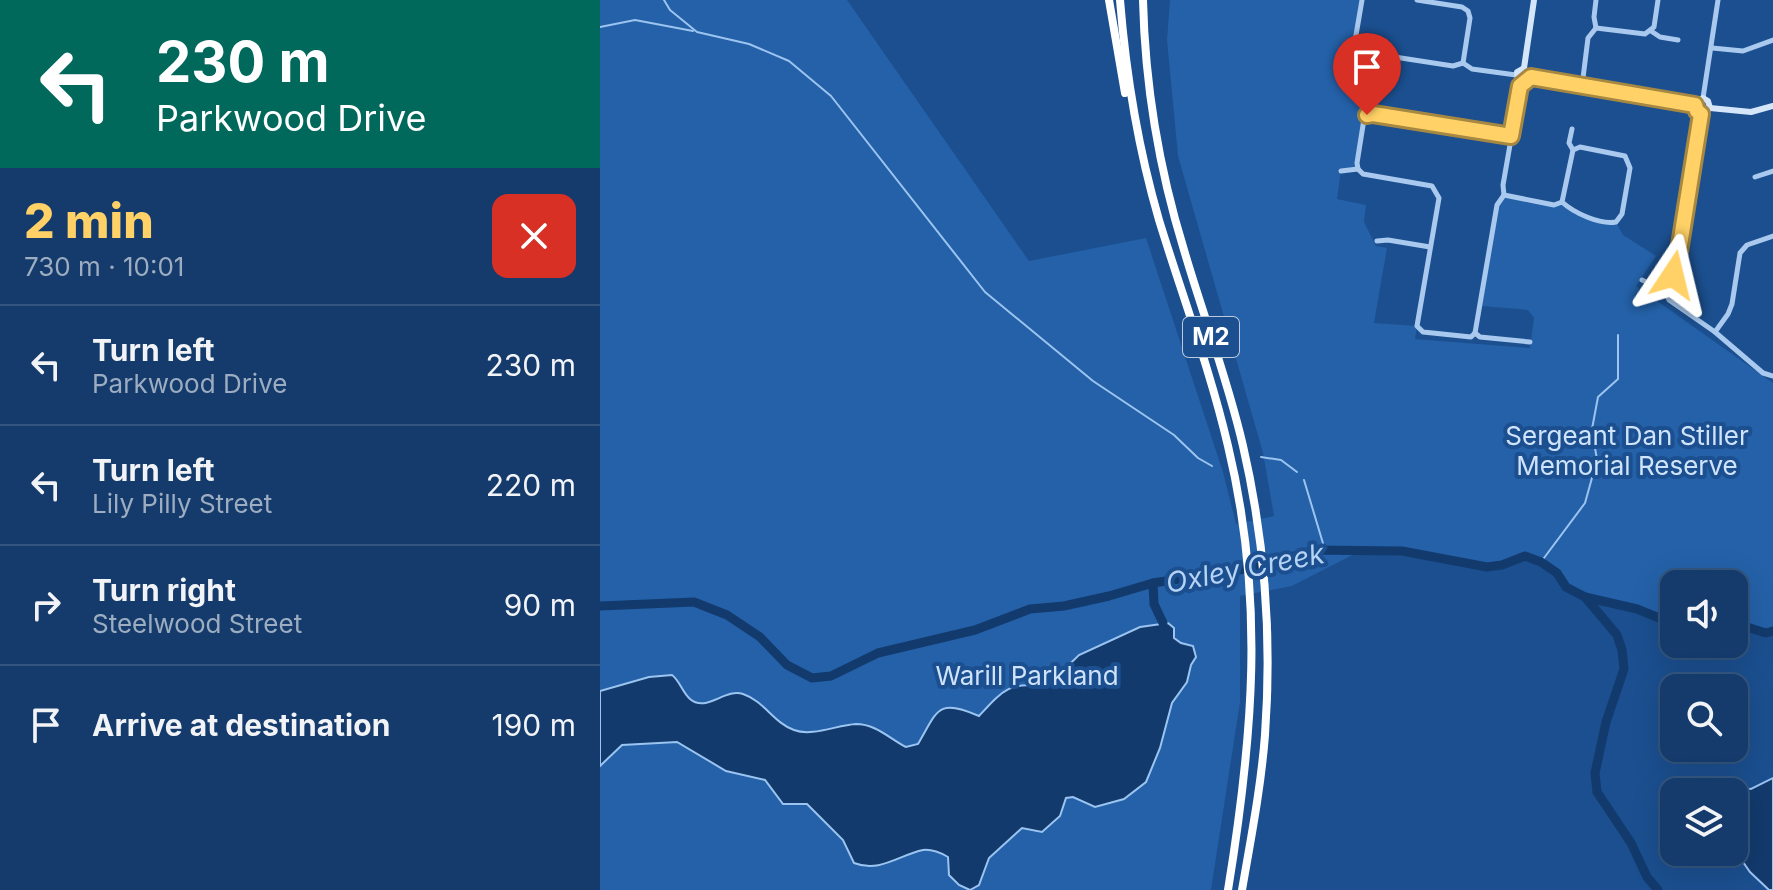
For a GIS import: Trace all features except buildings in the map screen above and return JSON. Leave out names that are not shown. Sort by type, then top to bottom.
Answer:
[{"type":"highway","points":[[1109,0],[1124,87],[1133,108]]},
{"type":"highway","name":"M2","points":[[1120,0],[1133,108],[1156,209],[1228,445],[1243,520],[1251,595],[1253,665],[1249,741],[1228,890]]},
{"type":"highway","name":"M2","points":[[1145,0],[1143,16],[1150,92],[1166,184],[1183,249],[1237,419],[1257,519],[1266,593],[1268,661],[1265,735],[1242,890]]},
{"type":"street","points":[[1362,0],[1355,41],[1356,48],[1362,52],[1453,66],[1463,63]]},
{"type":"street","points":[[1417,0],[1462,7],[1468,11],[1470,18],[1463,63]]},
{"type":"street","points":[[1524,68],[1534,0]]},
{"type":"street","points":[[1582,86],[1588,38],[1596,28],[1596,0]]},
{"type":"street","points":[[1651,31],[1658,0]]},
{"type":"street","points":[[1703,98],[1718,0]]},
{"type":"street","points":[[1596,28],[1645,34],[1651,31]]},
{"type":"street","points":[[1651,31],[1660,37],[1678,40]]},
{"type":"street","points":[[1712,48],[1743,51],[1773,40]]},
{"type":"street","points":[[1358,169],[1363,174],[1432,186],[1438,192],[1417,326],[1423,332],[1471,337],[1475,333],[1497,205],[1504,195],[1521,82],[1516,75],[1472,69],[1463,63]]},
{"type":"street","points":[[1516,75],[1524,68]]},
{"type":"street","points":[[1524,68],[1531,77]]},
{"type":"street","points":[[1531,77],[1695,105]]},
{"type":"street","points":[[1521,82],[1531,77]]},
{"type":"street","points":[[1695,105],[1703,98]]},
{"type":"street","points":[[1701,114],[1707,113],[1710,108],[1703,98]]},
{"type":"street","points":[[1695,105],[1701,114]]},
{"type":"street","points":[[1710,108],[1751,112],[1773,106]]},
{"type":"street","points":[[1358,169],[1364,119],[1373,114],[1511,136]]},
{"type":"street","points":[[1664,290],[1677,264],[1701,114]]},
{"type":"street","points":[[1562,202],[1573,150],[1569,143],[1572,129]]},
{"type":"street","points":[[1562,202],[1568,208],[1607,224],[1616,222],[1622,214],[1630,168],[1625,156],[1580,147],[1573,150]]},
{"type":"street","points":[[1341,171],[1358,169]]},
{"type":"street","points":[[1755,177],[1773,171]]},
{"type":"street","points":[[1504,195],[1554,205],[1562,202]]},
{"type":"street","points":[[1715,332],[1732,304],[1740,253],[1747,245],[1773,236]]},
{"type":"street","points":[[1377,241],[1430,247]]},
{"type":"street","points":[[1642,280],[1664,290],[1669,300],[1715,332],[1763,373],[1773,376]]},
{"type":"street","points":[[1475,333],[1480,337],[1530,342]]},
{"type":"green space","points":[[600,0],[847,0],[1029,261],[1146,238],[1223,472],[1236,524],[1274,516],[1263,453],[1178,156],[1167,40],[1170,0],[1362,0],[1356,48],[1375,54],[1370,84],[1376,85],[1373,114],[1367,115],[1358,169],[1341,171],[1337,199],[1366,205],[1364,222],[1376,246],[1387,248],[1374,323],[1417,326],[1415,339],[1530,348],[1534,318],[1528,310],[1482,306],[1498,205],[1504,195],[1554,205],[1562,202],[1588,217],[1602,222],[1616,222],[1623,235],[1656,256],[1636,286],[1773,383],[1773,631],[1766,633],[1748,627],[1748,570],[1660,570],[1660,618],[1637,609],[1585,597],[1566,587],[1557,573],[1541,562],[1525,556],[1487,567],[1402,551],[1364,549],[1292,586],[1240,596],[1240,702],[1211,890],[600,890]]},
{"type":"shaded area","points":[[1168,623],[1174,628],[1174,638],[1193,646],[1196,657],[1187,682],[1172,703],[1160,748],[1146,782],[1124,799],[1095,807],[1073,797],[1066,798],[1060,816],[1042,832],[1022,828],[989,858],[979,885],[970,890],[949,875],[948,857],[933,851],[914,852],[881,865],[854,863],[843,840],[807,804],[783,804],[765,780],[726,771],[677,742],[622,745],[600,766],[600,691],[649,677],[672,675],[696,703],[709,702],[729,694],[743,694],[787,727],[801,732],[863,725],[906,747],[918,744],[940,710],[955,708],[979,716],[1007,690],[1023,685],[1046,687],[1079,655],[1140,627]]},
{"type":"shaded area","points":[[1773,778],[1773,890],[1769,890],[1746,866],[1748,789]]},
{"type":"waterway","points":[[664,0],[670,10],[697,32],[749,44],[789,61],[831,96],[985,292],[1093,381],[1174,435],[1198,458],[1212,466]]},
{"type":"waterway","points":[[600,27],[635,20],[693,31]]},
{"type":"waterway","points":[[1541,562],[1585,503],[1597,460],[1592,429],[1598,397],[1618,379],[1618,335]]},
{"type":"waterway","points":[[1261,457],[1281,460],[1297,472]]},
{"type":"waterway","points":[[1304,480],[1325,550]]},
{"type":"waterway","name":"Oxley Creek","points":[[600,606],[694,602],[727,615],[760,637],[787,665],[812,678],[831,676],[878,653],[975,630],[1030,609],[1064,606],[1153,583],[1258,567],[1314,550],[1402,551],[1487,567],[1525,556],[1541,562],[1557,573],[1566,587],[1585,597],[1617,635],[1624,669],[1606,722],[1595,773],[1597,792],[1631,843],[1647,877],[1658,890]]},
{"type":"waterway","points":[[1153,583],[1154,604],[1163,623]]},
{"type":"waterway","points":[[1585,597],[1637,609],[1660,618]]},
{"type":"waterway","points":[[1748,627],[1766,633],[1773,631]]},
{"type":"route","points":[[1367,115],[1511,136],[1521,82],[1531,77],[1695,105],[1701,114],[1673,275]]},
{"type":"park label","name":"Sergeant Dan Stiller Memorial Reserve","points":[[1627,451]]},
{"type":"park label","name":"Warill Parkland","points":[[1027,676]]}]
